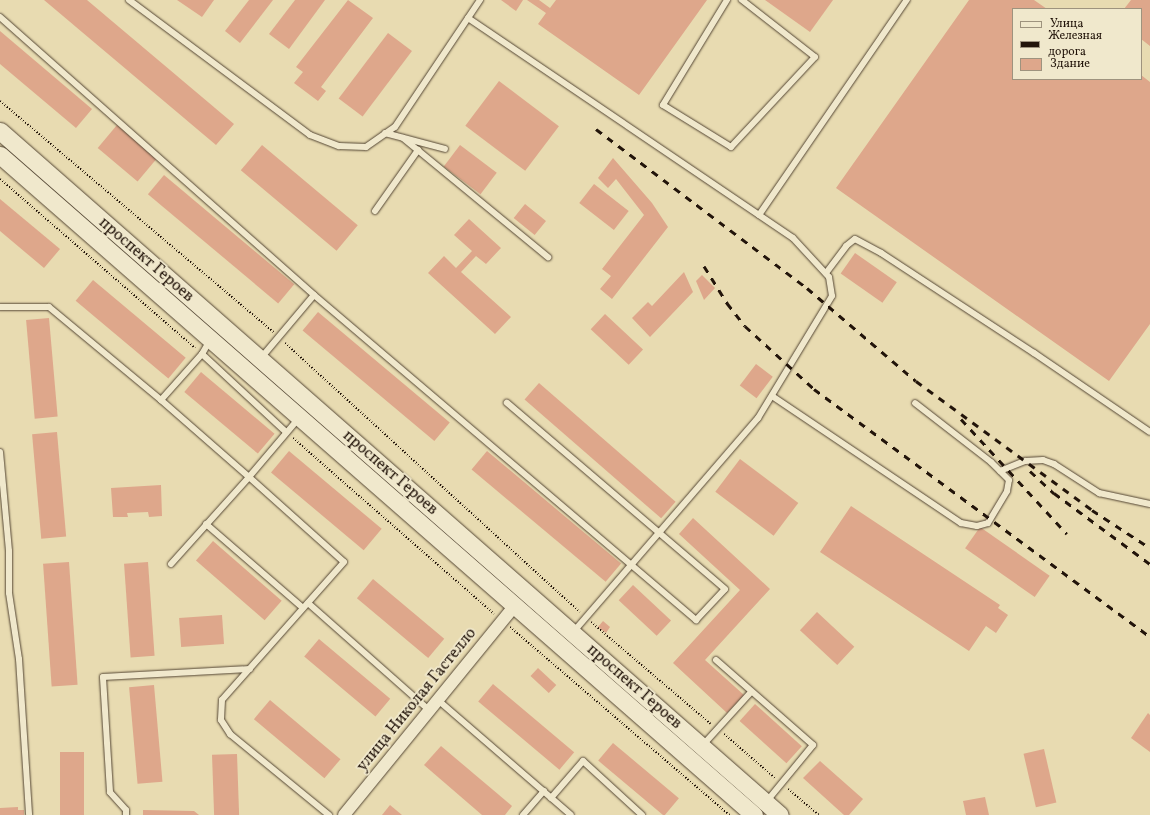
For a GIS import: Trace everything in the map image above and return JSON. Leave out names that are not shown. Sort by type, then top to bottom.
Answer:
[{"type":"main road","name":"проспект Героев","points":[[0,131],[260,360],[567,640],[754,815]]},
{"type":"main road","name":"проспект Героев","points":[[0,155],[515,605],[567,640],[702,746],[780,815]]},
{"type":"street","name":"улица Николая Гастелло","points":[[344,815],[439,701],[515,605]]},
{"type":"lane","points":[[129,0],[310,135],[339,146],[366,147],[394,127],[480,0]]},
{"type":"lane","points":[[726,0],[663,104],[731,147],[815,57],[742,0]]},
{"type":"lane","points":[[759,215],[907,0]]},
{"type":"lane","points":[[0,17],[314,295],[696,620],[725,589],[507,404]]},
{"type":"lane","points":[[468,18],[793,238],[830,277],[832,296],[758,418],[567,640]]},
{"type":"lane","points":[[385,133],[445,149]]},
{"type":"lane","points":[[403,138],[548,257]]},
{"type":"lane","points":[[375,211],[418,150]]},
{"type":"lane","points":[[826,273],[846,246],[855,239],[881,253],[1034,353],[1150,432]]},
{"type":"lane","points":[[260,360],[314,295]]},
{"type":"lane","points":[[0,307],[49,307],[161,400],[344,562],[222,700],[221,720],[230,734],[329,815]]},
{"type":"lane","points":[[161,400],[202,354],[210,339]]},
{"type":"lane","points":[[202,354],[286,432]]},
{"type":"lane","points":[[772,396],[961,523],[977,526],[988,523],[1007,491],[1009,480],[1000,471],[915,404]]},
{"type":"lane","points":[[171,564],[300,417]]},
{"type":"lane","points":[[0,452],[9,552],[9,593],[19,659],[29,815]]},
{"type":"lane","points":[[1000,471],[1025,461],[1043,460],[1054,464],[1099,493],[1150,504]]},
{"type":"lane","points":[[206,524],[303,608]]},
{"type":"lane","points":[[308,602],[430,711]]},
{"type":"lane","points":[[716,660],[813,745],[766,802]]},
{"type":"lane","points":[[126,815],[126,810],[110,792],[103,677],[250,669]]},
{"type":"lane","points":[[702,746],[751,692]]},
{"type":"lane","points":[[439,701],[571,815]]},
{"type":"lane","points":[[551,798],[583,761],[642,815]]},
{"type":"lane","points":[[523,815],[544,791]]},
{"type":"path","points":[[0,101],[279,337],[586,617],[819,815]]},
{"type":"path","points":[[0,179],[202,354]]},
{"type":"path","points":[[286,432],[502,621],[729,815]]},
{"type":"building","points":[[44,0],[87,0],[234,124],[216,145]]},
{"type":"building","points":[[177,0],[214,0],[202,17]]},
{"type":"building","points":[[249,0],[273,0],[240,43],[225,31]]},
{"type":"building","points":[[295,0],[325,0],[289,49],[269,34]]},
{"type":"building","points":[[348,0],[373,18],[321,87],[326,91],[318,101],[294,83],[303,72],[296,67]]},
{"type":"building","points":[[501,0],[523,0],[516,11]]},
{"type":"building","points":[[527,0],[539,0],[550,8],[556,0],[707,0],[639,95],[538,24],[546,13]]},
{"type":"building","points":[[765,0],[833,0],[810,32]]},
{"type":"building","points":[[969,0],[1034,0],[1046,8],[1012,8],[1012,80],[1142,80],[1142,76],[1150,82],[1150,324],[1109,381],[836,188]]},
{"type":"building","points":[[1131,0],[1150,0],[1150,46],[1142,40],[1142,8],[1125,8]]},
{"type":"building","points":[[0,31],[92,109],[76,128],[0,64]]},
{"type":"building","points":[[388,33],[412,51],[363,117],[339,98]]},
{"type":"building","points":[[499,81],[559,126],[525,171],[465,126]]},
{"type":"building","points":[[117,125],[157,158],[138,181],[98,148]]},
{"type":"building","points":[[262,145],[358,225],[337,251],[241,170]]},
{"type":"building","points":[[460,145],[497,173],[480,194],[444,167]]},
{"type":"building","points":[[613,158],[652,203],[668,227],[612,299],[600,289],[611,276],[602,269],[644,215],[616,179],[608,188],[598,178]]},
{"type":"building","points":[[164,175],[294,284],[278,303],[148,194]]},
{"type":"building","points":[[594,184],[629,211],[614,230],[579,203]]},
{"type":"building","points":[[0,199],[60,249],[44,268],[0,231]]},
{"type":"building","points":[[525,204],[546,221],[535,235],[514,218]]},
{"type":"building","points":[[469,219],[501,248],[486,264],[476,256],[461,272],[511,317],[495,334],[428,273],[444,256],[456,268],[472,251],[454,235]]},
{"type":"building","points":[[855,253],[897,282],[882,303],[841,273]]},
{"type":"building","points":[[684,272],[693,292],[650,337],[632,318],[648,302],[652,306]]},
{"type":"building","points":[[702,275],[715,288],[704,300],[696,281]]},
{"type":"building","points":[[93,280],[186,358],[168,378],[76,301]]},
{"type":"building","points":[[318,312],[450,423],[434,441],[303,330]]},
{"type":"building","points":[[605,314],[643,349],[629,365],[591,329]]},
{"type":"building","points":[[49,318],[58,417],[35,419],[26,320]]},
{"type":"building","points":[[756,364],[773,377],[757,398],[740,386]]},
{"type":"building","points":[[201,372],[275,434],[258,454],[184,392]]},
{"type":"building","points":[[539,383],[676,502],[661,518],[525,400]]},
{"type":"building","points":[[57,432],[66,537],[41,539],[32,434]]},
{"type":"building","points":[[289,451],[382,529],[364,550],[271,472]]},
{"type":"building","points":[[487,451],[621,563],[606,582],[472,469]]},
{"type":"building","points":[[740,459],[798,503],[774,536],[715,492]]},
{"type":"building","points":[[161,485],[162,516],[149,517],[148,512],[127,513],[128,517],[113,517],[111,488]]},
{"type":"building","points":[[851,506],[1000,605],[998,608],[1008,615],[996,633],[986,626],[969,651],[820,552]]},
{"type":"building","points":[[693,518],[770,589],[705,660],[744,695],[727,713],[673,663],[740,590],[679,534]]},
{"type":"building","points":[[980,527],[1050,576],[1035,597],[965,548]]},
{"type":"building","points":[[213,541],[282,601],[265,620],[196,561]]},
{"type":"building","points":[[69,562],[78,685],[52,687],[43,564]]},
{"type":"building","points":[[148,562],[155,656],[131,657],[124,564]]},
{"type":"building","points":[[373,579],[444,639],[428,658],[357,598]]},
{"type":"building","points":[[633,585],[671,620],[657,636],[619,600]]},
{"type":"building","points":[[817,612],[854,647],[837,665],[800,630]]},
{"type":"building","points":[[222,615],[224,644],[181,647],[179,618]]},
{"type":"building","points":[[603,621],[610,627],[606,633],[598,627]]},
{"type":"building","points":[[319,639],[390,699],[375,716],[304,657]]},
{"type":"building","points":[[538,668],[556,685],[549,693],[530,676]]},
{"type":"building","points":[[493,684],[574,752],[559,770],[478,702]]},
{"type":"building","points":[[154,685],[162,782],[138,784],[129,687]]},
{"type":"building","points":[[270,700],[340,759],[324,778],[254,719]]},
{"type":"building","points":[[755,704],[802,746],[786,763],[740,721]]},
{"type":"building","points":[[1148,713],[1150,715],[1150,752],[1131,738]]},
{"type":"building","points":[[613,743],[679,798],[665,815],[663,815],[598,761]]},
{"type":"building","points":[[441,746],[512,806],[505,815],[482,815],[424,765]]},
{"type":"building","points":[[1044,749],[1056,803],[1036,807],[1024,754]]},
{"type":"building","points":[[60,752],[84,752],[84,815],[60,815]]},
{"type":"building","points":[[237,754],[239,815],[214,815],[212,755]]},
{"type":"building","points":[[820,761],[863,799],[849,815],[844,815],[803,778]]},
{"type":"building","points":[[985,797],[989,815],[966,815],[963,801]]},
{"type":"building","points":[[390,805],[402,815],[382,815]]},
{"type":"building","points":[[18,807],[18,810],[24,810],[24,815],[0,815],[0,808]]},
{"type":"building","points":[[143,810],[194,811],[199,815],[143,815]]},
{"type":"railway","points":[[596,129],[807,288],[916,381],[1092,510],[1150,548]]},
{"type":"railway","points":[[704,266],[727,303],[745,326],[814,389],[1150,637]]},
{"type":"railway","points":[[961,419],[1067,534]]},
{"type":"railway","points":[[1030,471],[1054,493],[1150,564]]}]
